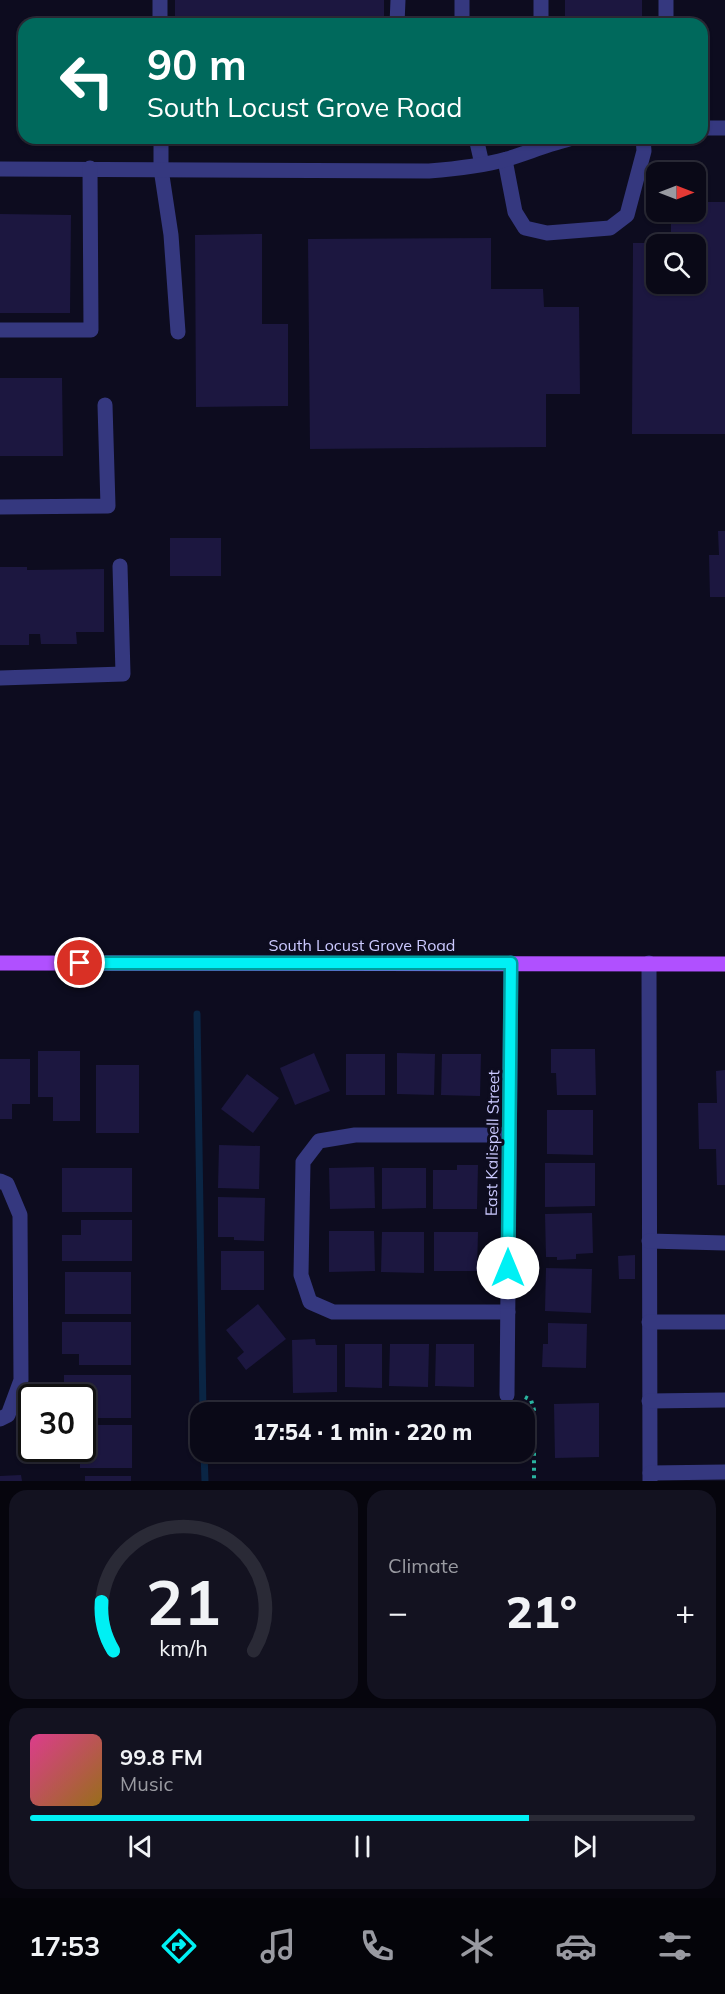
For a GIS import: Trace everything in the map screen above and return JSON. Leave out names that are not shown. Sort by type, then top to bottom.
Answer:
[{"type":"main road","name":"South Locust Grove Road","points":[[0,963],[725,964]]},
{"type":"street","points":[[160,0],[160,18]]},
{"type":"street","points":[[398,0],[398,18]]},
{"type":"street","points":[[462,0],[462,18]]},
{"type":"street","points":[[541,0],[541,18]]},
{"type":"street","points":[[666,0],[666,18]]},
{"type":"street","points":[[708,128],[725,128]]},
{"type":"street","points":[[160,144],[161,169],[171,235],[178,332]]},
{"type":"street","points":[[477,144],[482,164]]},
{"type":"street","points":[[0,169],[429,171],[505,160],[550,144]]},
{"type":"street","points":[[505,160],[515,212],[525,228],[547,233],[610,228],[627,215],[644,151],[643,144]]},
{"type":"street","points":[[0,330],[91,330],[90,168]]},
{"type":"street","points":[[0,507],[108,506],[105,405]]},
{"type":"street","points":[[0,678],[123,674],[120,567]]},
{"type":"street","name":"East Kalispell Street","points":[[507,1395],[511,963]]},
{"type":"street","points":[[649,963],[650,1477],[725,1472]]},
{"type":"street","points":[[508,1312],[333,1312],[310,1302],[301,1275],[303,1162],[319,1142],[355,1135],[510,1135]]},
{"type":"street","points":[[4,1183],[20,1215],[21,1380],[4,1417]]},
{"type":"street","points":[[649,1241],[725,1243]]},
{"type":"street","points":[[649,1322],[725,1322]]},
{"type":"street","points":[[649,1401],[725,1401]]},
{"type":"path","points":[[525,1397],[531,1400],[534,1410],[534,1481]]},
{"type":"building","points":[[175,0],[384,0],[384,18],[175,18]]},
{"type":"building","points":[[565,0],[642,0],[642,18],[565,18]]},
{"type":"building","points":[[706,202],[725,202],[725,434],[632,434],[633,243],[646,243],[646,294],[706,294],[706,234],[671,234],[671,222],[706,222]]},
{"type":"building","points":[[0,214],[71,215],[70,313],[0,313]]},
{"type":"building","points":[[262,234],[262,324],[288,324],[288,406],[196,407],[195,235]]},
{"type":"building","points":[[491,238],[491,289],[543,289],[544,307],[579,307],[580,394],[546,394],[546,447],[310,449],[308,239]]},
{"type":"building","points":[[0,378],[62,378],[63,456],[0,456]]},
{"type":"building","points":[[718,531],[725,531],[725,597],[710,597],[709,555],[719,555]]},
{"type":"building","points":[[170,538],[221,538],[221,576],[170,576]]},
{"type":"building","points":[[0,567],[27,567],[27,570],[104,569],[104,632],[76,632],[77,644],[41,644],[40,634],[29,634],[29,645],[0,645]]},
{"type":"building","points":[[551,1049],[595,1049],[596,1095],[557,1095],[556,1073],[551,1073]]},
{"type":"building","points":[[38,1051],[80,1051],[80,1121],[53,1121],[53,1097],[38,1097]]},
{"type":"building","points":[[314,1053],[330,1091],[295,1105],[280,1068]]},
{"type":"building","points":[[397,1053],[435,1054],[434,1095],[397,1094]]},
{"type":"building","points":[[346,1054],[385,1054],[385,1095],[346,1095]]},
{"type":"building","points":[[442,1054],[481,1054],[480,1096],[441,1095]]},
{"type":"building","points":[[0,1059],[30,1059],[30,1104],[12,1104],[12,1119],[0,1119]]},
{"type":"building","points":[[96,1065],[139,1065],[139,1133],[96,1133]]},
{"type":"building","points":[[725,1070],[725,1185],[717,1185],[716,1149],[699,1149],[698,1103],[717,1103],[716,1071]]},
{"type":"building","points":[[247,1074],[279,1098],[253,1133],[221,1109]]},
{"type":"building","points":[[547,1110],[593,1110],[593,1155],[547,1154]]},
{"type":"building","points":[[219,1145],[260,1146],[259,1189],[218,1188]]},
{"type":"building","points":[[545,1163],[595,1163],[595,1206],[545,1207]]},
{"type":"building","points":[[457,1165],[478,1165],[477,1209],[433,1209],[433,1170],[457,1170]]},
{"type":"building","points":[[374,1167],[375,1208],[330,1209],[329,1168]]},
{"type":"building","points":[[62,1168],[132,1168],[132,1212],[62,1212]]},
{"type":"building","points":[[382,1168],[426,1168],[426,1208],[382,1209]]},
{"type":"building","points":[[218,1197],[265,1198],[264,1241],[218,1237]]},
{"type":"building","points":[[592,1213],[593,1253],[576,1254],[576,1259],[557,1260],[557,1257],[546,1257],[545,1214]]},
{"type":"building","points":[[81,1220],[132,1220],[132,1261],[62,1261],[62,1235],[81,1235]]},
{"type":"building","points":[[329,1231],[374,1231],[375,1271],[329,1272]]},
{"type":"building","points":[[382,1232],[424,1232],[424,1273],[381,1272]]},
{"type":"building","points":[[434,1232],[478,1232],[477,1271],[434,1271]]},
{"type":"building","points":[[221,1251],[264,1251],[264,1290],[221,1290]]},
{"type":"building","points":[[635,1255],[635,1279],[619,1279],[618,1256]]},
{"type":"building","points":[[546,1268],[592,1269],[591,1313],[545,1311]]},
{"type":"building","points":[[65,1272],[131,1272],[131,1314],[65,1314]]},
{"type":"building","points":[[258,1304],[286,1339],[246,1370],[237,1358],[244,1352],[226,1330]]},
{"type":"building","points":[[62,1322],[131,1322],[131,1365],[79,1365],[79,1354],[62,1354]]},
{"type":"building","points":[[548,1323],[587,1324],[586,1368],[542,1367],[543,1344],[548,1344]]},
{"type":"building","points":[[315,1339],[316,1345],[337,1345],[337,1392],[293,1393],[292,1340]]},
{"type":"building","points":[[345,1344],[382,1344],[382,1388],[345,1387]]},
{"type":"building","points":[[390,1344],[429,1344],[428,1387],[389,1386]]},
{"type":"building","points":[[436,1344],[474,1344],[474,1387],[435,1386]]},
{"type":"building","points":[[64,1375],[131,1375],[131,1418],[96,1418],[96,1384],[64,1384]]},
{"type":"building","points":[[599,1403],[599,1457],[555,1458],[554,1404]]},
{"type":"building","points":[[96,1425],[132,1425],[132,1468],[80,1468],[80,1462],[96,1462]]},
{"type":"building","points":[[21,1475],[22,1481],[0,1481],[0,1476]]},
{"type":"building","points":[[85,1476],[131,1476],[131,1481],[85,1481]]},
{"type":"waterway","points":[[197,1014],[203,1402]]},
{"type":"waterway","points":[[204,1462],[205,1481]]},
{"type":"route","points":[[80,963],[511,963],[508,1268]]}]
